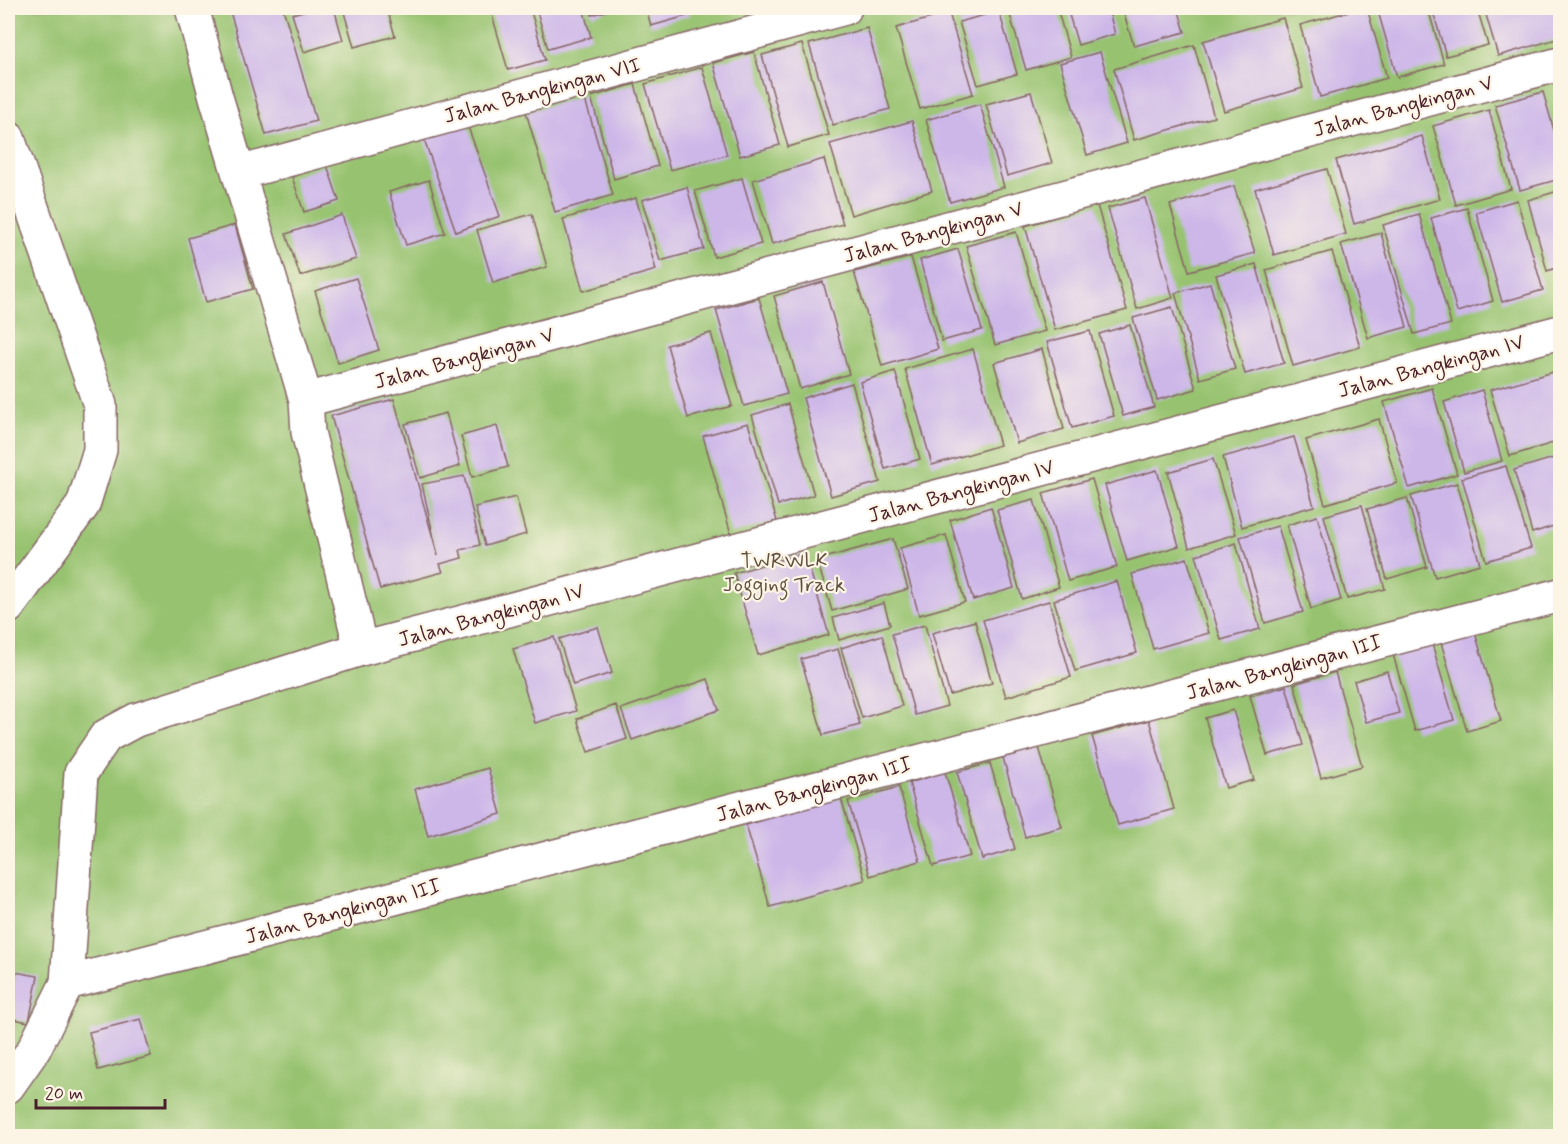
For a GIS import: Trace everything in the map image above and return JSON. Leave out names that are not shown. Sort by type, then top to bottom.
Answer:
[{"type":"street","points":[[192,8],[306,400],[308,432],[361,649]]},
{"type":"street","name":"Jalan Bangkingan VII","points":[[239,173],[845,8]]},
{"type":"street","name":"Jalan Bangkingan V","points":[[306,400],[1560,64]]},
{"type":"street","points":[[8,138],[100,405],[100,450],[83,505],[8,607]]},
{"type":"street","name":"Jalan Bangkingan IV","points":[[67,983],[81,773],[106,736],[136,720],[361,649],[1560,332]]},
{"type":"street","name":"Jalan Bangkingan III","points":[[67,983],[1560,595]]},
{"type":"street","points":[[8,1086],[34,1049],[67,983]]},
{"type":"green space","name":"TWRWLK Jogging Track","points":[[8,8],[1560,8],[1560,1136],[8,1136]]},
{"type":"building","points":[[229,8],[283,8],[316,121],[266,135]]},
{"type":"building","points":[[314,8],[334,8],[343,40],[304,52],[292,14]]},
{"type":"building","points":[[360,8],[387,8],[395,36],[354,47],[344,12]]},
{"type":"building","points":[[490,8],[530,8],[545,60],[508,70]]},
{"type":"building","points":[[536,8],[583,8],[591,37],[548,49]]},
{"type":"building","points":[[590,8],[617,8],[592,15]]},
{"type":"building","points":[[646,8],[687,8],[690,15],[651,26]]},
{"type":"building","points":[[1008,8],[1057,8],[1071,57],[1026,70]]},
{"type":"building","points":[[1067,8],[1108,8],[1115,34],[1078,45]]},
{"type":"building","points":[[1122,8],[1178,8],[1185,32],[1134,46]]},
{"type":"building","points":[[1367,8],[1387,78],[1320,97],[1300,25]]},
{"type":"building","points":[[1377,8],[1428,8],[1444,64],[1397,77]]},
{"type":"building","points":[[1432,8],[1477,8],[1488,45],[1446,56]]},
{"type":"building","points":[[1484,8],[1560,8],[1560,38],[1498,56]]},
{"type":"building","points":[[999,11],[1017,74],[978,85],[959,22]]},
{"type":"building","points":[[949,13],[973,94],[920,109],[896,28]]},
{"type":"building","points":[[1283,18],[1303,88],[1224,111],[1203,41]]},
{"type":"building","points":[[867,28],[890,109],[833,125],[809,44]]},
{"type":"building","points":[[802,44],[829,135],[788,147],[762,55]]},
{"type":"building","points":[[1194,45],[1214,117],[1134,140],[1114,69]]},
{"type":"building","points":[[754,52],[780,145],[740,156],[713,63]]},
{"type":"building","points":[[1100,52],[1127,143],[1087,155],[1060,63]]},
{"type":"building","points":[[702,67],[727,155],[670,170],[645,84]]},
{"type":"building","points":[[635,84],[658,166],[614,179],[591,97]]},
{"type":"building","points":[[1031,92],[1052,163],[1007,176],[986,104]]},
{"type":"building","points":[[1543,92],[1560,151],[1560,179],[1520,190],[1495,105]]},
{"type":"building","points":[[584,96],[613,195],[555,212],[526,112]]},
{"type":"building","points":[[980,104],[1004,187],[950,202],[926,120]]},
{"type":"building","points":[[1489,110],[1511,189],[1456,205],[1433,126]]},
{"type":"building","points":[[912,121],[932,191],[851,215],[830,144]]},
{"type":"building","points":[[467,124],[500,216],[456,232],[424,139]]},
{"type":"building","points":[[1422,136],[1440,199],[1354,224],[1336,160]]},
{"type":"building","points":[[824,159],[843,224],[772,244],[753,180]]},
{"type":"building","points":[[327,165],[339,201],[304,212],[292,177]]},
{"type":"building","points":[[1327,169],[1346,234],[1274,255],[1255,189]]},
{"type":"building","points":[[742,178],[761,244],[714,257],[695,191]]},
{"type":"building","points":[[429,180],[445,233],[406,245],[389,192]]},
{"type":"building","points":[[1234,186],[1255,253],[1189,271],[1170,205]]},
{"type":"building","points":[[687,187],[704,249],[660,261],[642,200]]},
{"type":"building","points":[[1558,191],[1560,267],[1547,271],[1528,200]]},
{"type":"building","points":[[636,198],[656,270],[583,291],[563,219]]},
{"type":"building","points":[[1145,198],[1173,298],[1137,309],[1108,208]]},
{"type":"building","points":[[1517,200],[1543,290],[1502,302],[1476,212]]},
{"type":"building","points":[[1097,205],[1127,310],[1055,330],[1025,226]]},
{"type":"building","points":[[1467,208],[1493,301],[1457,312],[1431,218]]},
{"type":"building","points":[[532,214],[547,267],[493,283],[477,230]]},
{"type":"building","points":[[1419,214],[1451,324],[1414,334],[1383,225]]},
{"type":"building","points":[[342,215],[356,259],[300,276],[286,234]]},
{"type":"building","points":[[235,225],[253,289],[206,302],[188,238]]},
{"type":"building","points":[[1016,232],[1045,331],[995,345],[966,246]]},
{"type":"building","points":[[1381,233],[1407,327],[1368,338],[1341,244]]},
{"type":"building","points":[[958,249],[982,330],[942,341],[920,260]]},
{"type":"building","points":[[1332,251],[1360,347],[1293,366],[1266,270]]},
{"type":"building","points":[[911,257],[938,349],[882,366],[854,272]]},
{"type":"building","points":[[1256,264],[1284,363],[1245,374],[1216,275]]},
{"type":"building","points":[[356,278],[379,350],[338,363],[315,291]]},
{"type":"building","points":[[823,282],[849,374],[800,389],[774,296]]},
{"type":"building","points":[[1210,283],[1235,369],[1200,379],[1175,293]]},
{"type":"building","points":[[759,298],[787,394],[744,406],[716,310]]},
{"type":"building","points":[[1172,307],[1196,389],[1157,400],[1133,318]]},
{"type":"building","points":[[1130,325],[1154,407],[1123,416],[1099,334]]},
{"type":"building","points":[[1090,331],[1114,416],[1072,428],[1047,342]]},
{"type":"building","points":[[711,333],[732,406],[688,418],[667,345]]},
{"type":"building","points":[[973,349],[1000,445],[932,465],[905,369]]},
{"type":"building","points":[[1042,349],[1064,429],[1017,443],[994,363]]},
{"type":"building","points":[[895,371],[920,459],[885,469],[860,382]]},
{"type":"building","points":[[1557,371],[1560,384],[1560,441],[1510,456],[1490,390]]},
{"type":"building","points":[[852,383],[880,482],[831,496],[803,398]]},
{"type":"building","points":[[1432,388],[1457,474],[1409,488],[1384,402]]},
{"type":"building","points":[[1482,390],[1502,461],[1464,472],[1444,402]]},
{"type":"building","points":[[394,399],[438,556],[422,484],[464,476],[480,545],[460,550],[462,558],[440,564],[443,572],[380,589],[331,416]]},
{"type":"building","points":[[788,404],[814,495],[778,505],[752,415]]},
{"type":"building","points":[[446,413],[460,466],[420,478],[405,424]]},
{"type":"building","points":[[1379,419],[1397,483],[1325,504],[1306,440]]},
{"type":"building","points":[[748,423],[777,521],[731,534],[703,436]]},
{"type":"building","points":[[497,426],[508,467],[472,477],[461,436]]},
{"type":"building","points":[[1294,437],[1314,506],[1242,527],[1223,457]]},
{"type":"building","points":[[1560,456],[1560,524],[1532,533],[1514,470]]},
{"type":"building","points":[[1213,459],[1236,534],[1189,548],[1168,472]]},
{"type":"building","points":[[1506,466],[1531,548],[1486,561],[1462,478]]},
{"type":"building","points":[[1157,470],[1179,546],[1127,561],[1105,485]]},
{"type":"building","points":[[1092,479],[1117,567],[1068,581],[1043,493]]},
{"type":"building","points":[[1457,483],[1480,564],[1435,577],[1411,496]]},
{"type":"building","points":[[516,497],[526,534],[485,546],[475,507]]},
{"type":"building","points":[[1407,498],[1427,567],[1387,579],[1367,509]]},
{"type":"building","points":[[1034,500],[1059,587],[1022,599],[997,510]]},
{"type":"building","points":[[1362,505],[1385,589],[1347,599],[1324,516]]},
{"type":"building","points":[[991,507],[1014,588],[973,600],[950,520]]},
{"type":"building","points":[[1317,516],[1341,600],[1311,609],[1287,525]]},
{"type":"building","points":[[1278,526],[1303,612],[1265,623],[1240,537]]},
{"type":"building","points":[[946,535],[965,602],[919,615],[900,548]]},
{"type":"building","points":[[893,539],[908,589],[832,611],[817,560]]},
{"type":"building","points":[[1236,543],[1260,629],[1221,640],[1196,555]]},
{"type":"building","points":[[805,553],[829,635],[758,655],[734,573]]},
{"type":"building","points":[[1187,558],[1209,633],[1153,649],[1132,574]]},
{"type":"building","points":[[1117,581],[1137,653],[1075,671],[1054,600]]},
{"type":"building","points":[[1049,601],[1071,677],[1006,697],[983,620]]},
{"type":"building","points":[[884,603],[890,625],[839,640],[833,618]]},
{"type":"building","points":[[975,621],[992,683],[950,695],[932,633]]},
{"type":"building","points":[[925,625],[947,706],[915,715],[892,634]]},
{"type":"building","points":[[598,627],[612,673],[573,685],[559,639]]},
{"type":"building","points":[[1474,629],[1501,721],[1467,731],[1440,639]]},
{"type":"building","points":[[882,635],[902,706],[862,718],[841,648]]},
{"type":"building","points":[[554,637],[576,711],[535,723],[513,649]]},
{"type":"building","points":[[1431,640],[1454,720],[1415,731],[1392,651]]},
{"type":"building","points":[[838,649],[860,725],[823,735],[801,659]]},
{"type":"building","points":[[1387,671],[1399,713],[1366,722],[1354,681]]},
{"type":"building","points":[[1335,672],[1362,766],[1321,778],[1294,684]]},
{"type":"building","points":[[708,679],[719,710],[632,740],[621,709]]},
{"type":"building","points":[[1286,686],[1303,745],[1267,755],[1250,696]]},
{"type":"building","points":[[616,705],[627,739],[588,752],[577,719]]},
{"type":"building","points":[[1233,710],[1254,780],[1226,788],[1205,718]]},
{"type":"building","points":[[1149,720],[1174,809],[1118,825],[1092,736]]},
{"type":"building","points":[[1038,744],[1062,827],[1025,837],[1002,754]]},
{"type":"building","points":[[990,763],[1015,849],[982,859],[957,772]]},
{"type":"building","points":[[488,768],[501,814],[428,836],[415,789]]},
{"type":"building","points":[[945,772],[970,856],[933,866],[909,783]]},
{"type":"building","points":[[899,787],[920,861],[870,876],[848,801]]},
{"type":"building","points":[[841,798],[865,880],[770,907],[746,825]]},
{"type":"building","points":[[15,972],[38,976],[29,1022],[8,1018]]},
{"type":"building","points":[[141,1019],[151,1056],[98,1070],[89,1032]]}]
